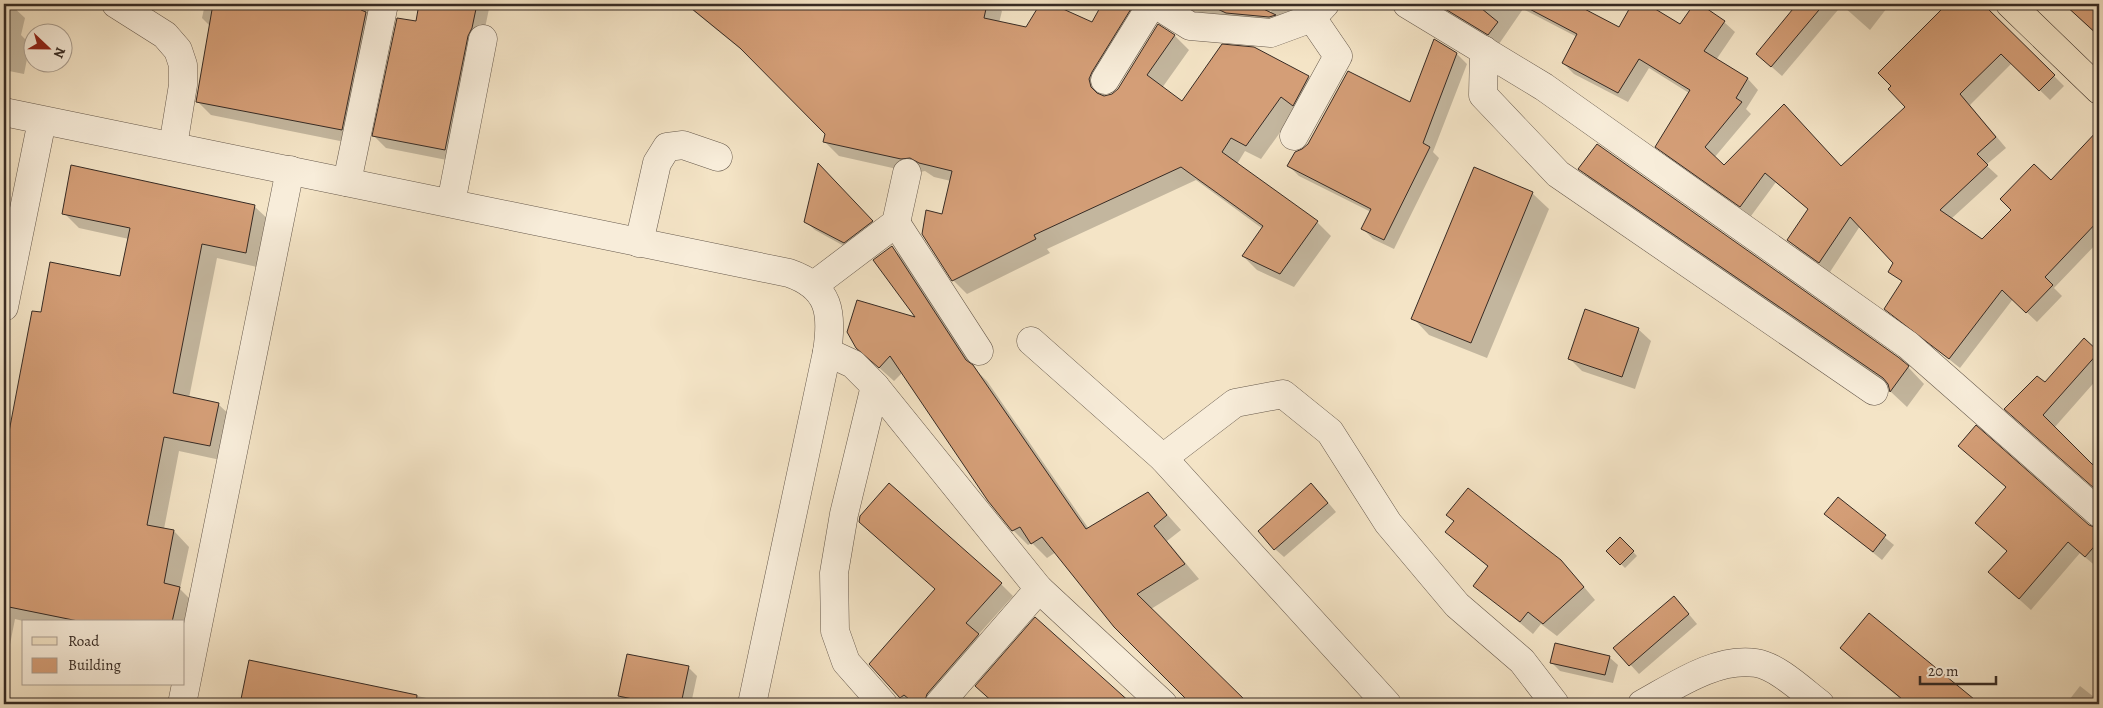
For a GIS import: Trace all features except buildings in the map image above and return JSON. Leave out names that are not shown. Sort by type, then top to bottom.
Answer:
[{"type":"main road","points":[[2010,4],[2099,90]]},
{"type":"street","points":[[116,4],[165,35],[178,50],[183,65],[183,85],[173,146]]},
{"type":"street","points":[[347,182],[384,4]]},
{"type":"street","points":[[1105,80],[1154,4],[1190,26],[1271,33],[1318,11],[1338,56],[1294,136]]},
{"type":"street","points":[[1407,4],[1544,87],[1908,345],[2098,513]]},
{"type":"street","points":[[451,204],[483,39]]},
{"type":"street","points":[[1484,50],[1483,95],[1558,174],[1874,391]]},
{"type":"street","points":[[4,112],[789,273],[802,278],[814,286],[823,297],[830,312],[827,352],[752,704]]},
{"type":"street","points":[[4,307],[42,121]]},
{"type":"street","points":[[639,243],[657,163],[667,147],[674,144],[683,145],[718,157]]},
{"type":"street","points":[[182,704],[290,170]]},
{"type":"street","points":[[814,286],[896,223],[907,173]]},
{"type":"street","points":[[896,223],[979,351]]},
{"type":"street","points":[[1031,341],[1163,458],[1388,704]]},
{"type":"street","points":[[827,352],[853,364],[875,386],[1039,589],[1163,704]]},
{"type":"street","points":[[875,386],[844,514],[834,573],[835,631],[846,662],[883,704]]},
{"type":"street","points":[[1163,458],[1236,403],[1284,394],[1330,432],[1388,522],[1457,605],[1522,661],[1555,704]]},
{"type":"street","points":[[939,704],[1039,589]]},
{"type":"street","points":[[1642,704],[1694,676],[1726,664],[1757,663],[1781,674],[1820,704]]}]
